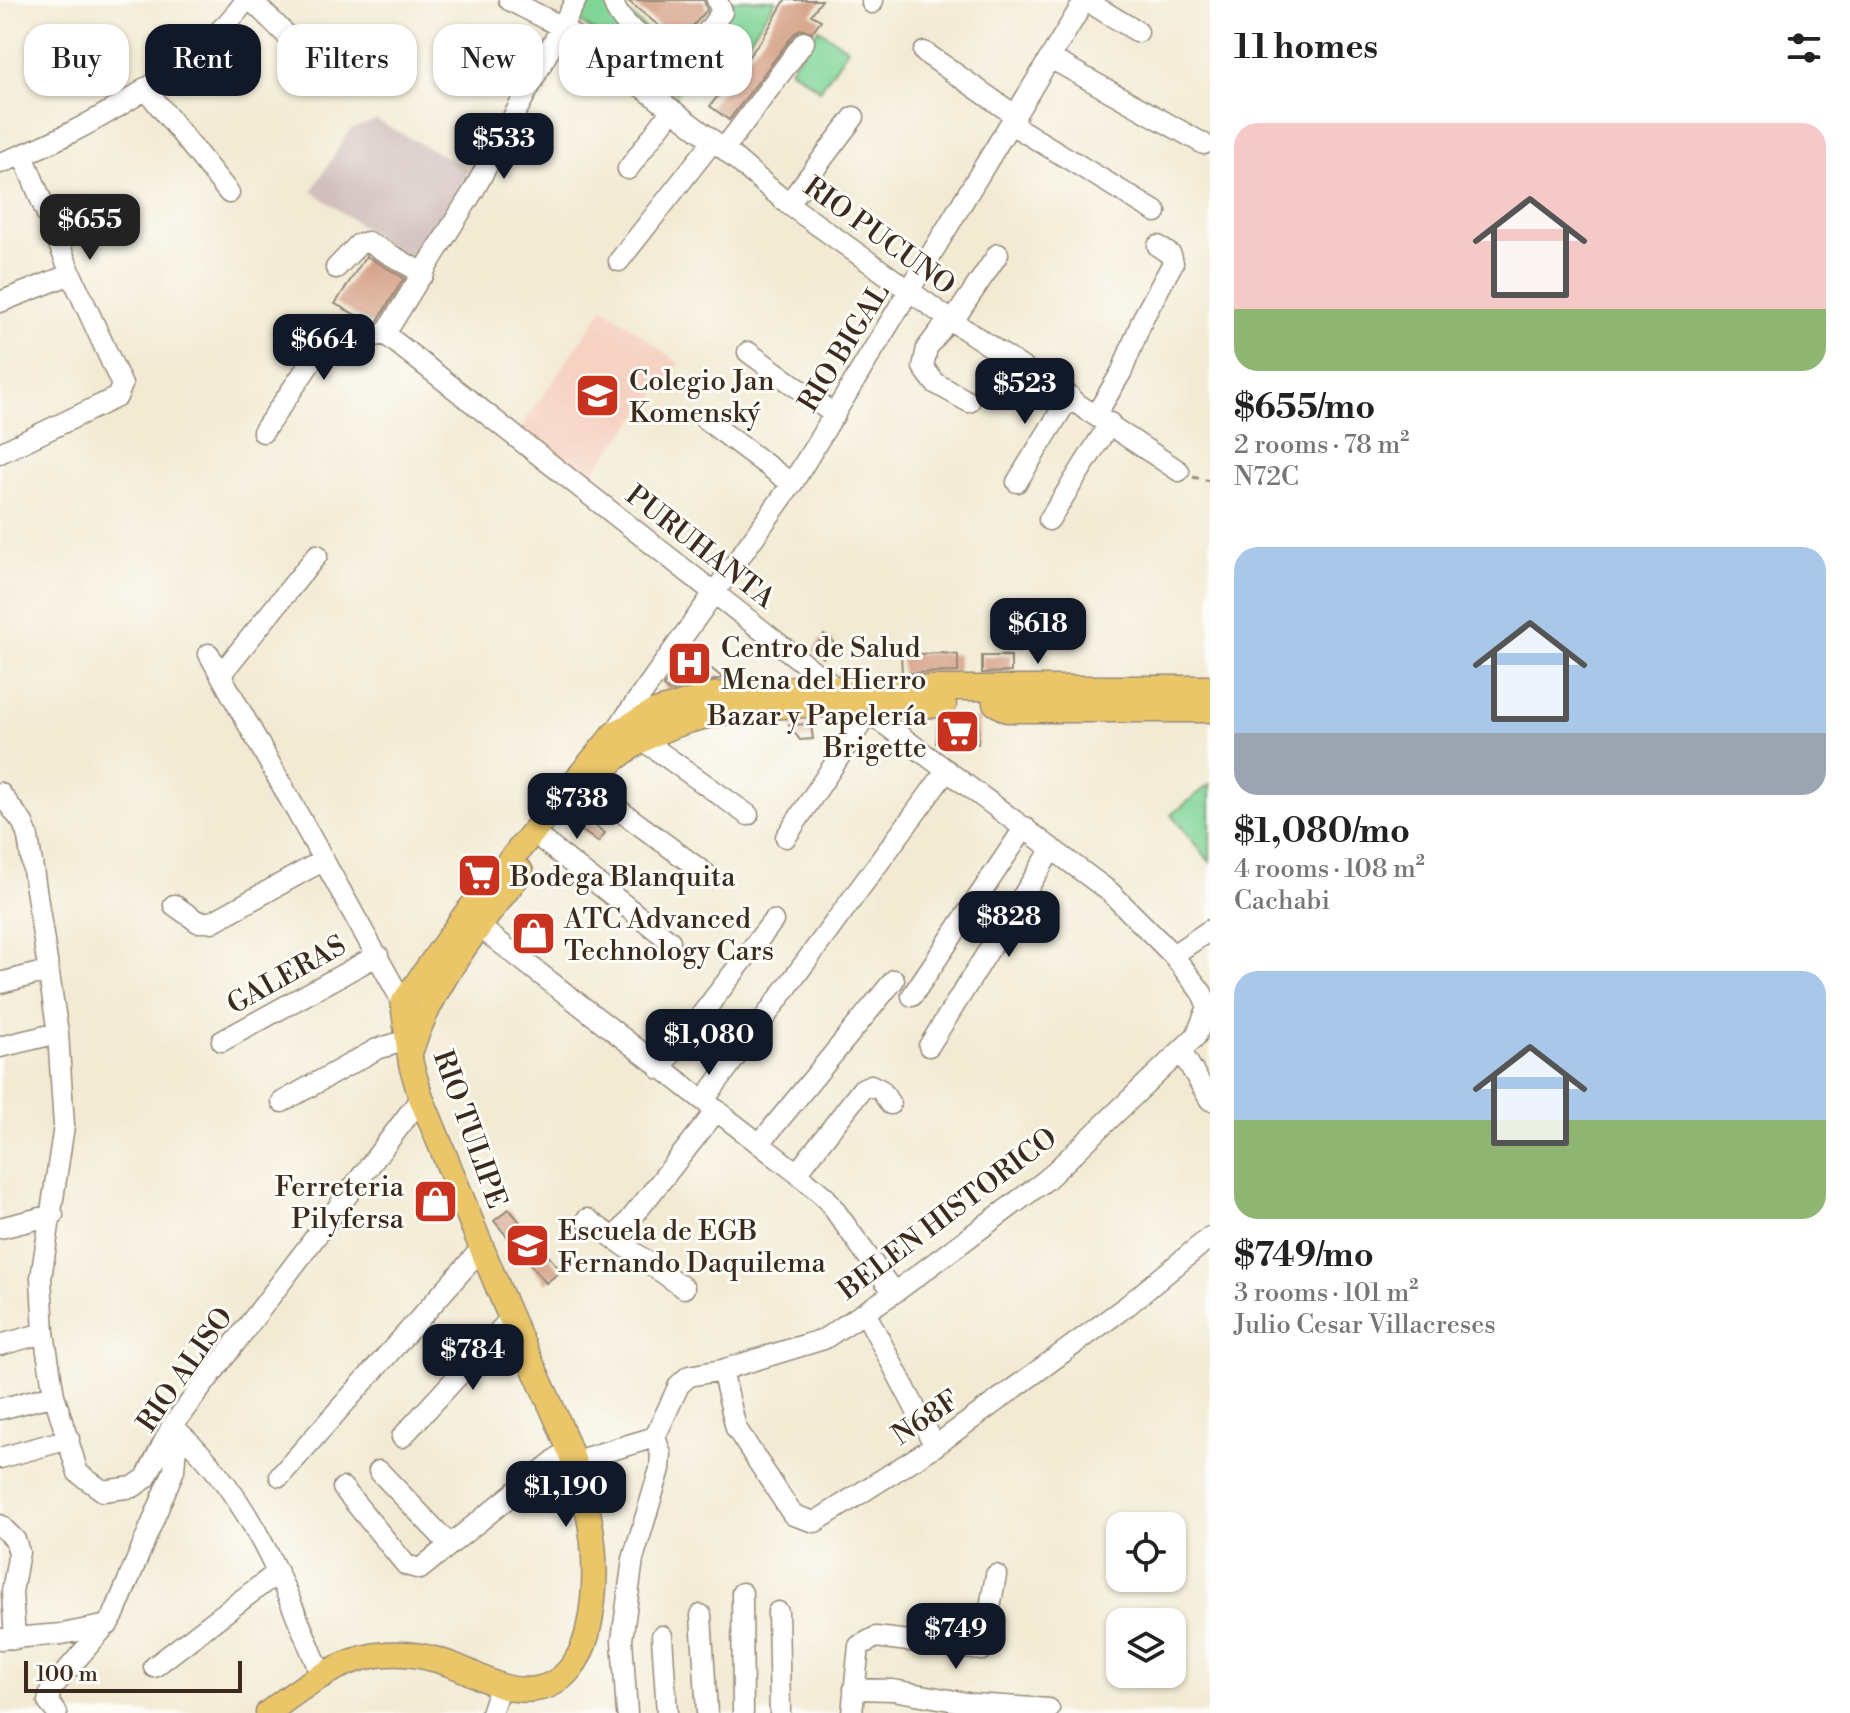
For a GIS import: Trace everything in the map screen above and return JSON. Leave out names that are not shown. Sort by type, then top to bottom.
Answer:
[{"type":"main road","points":[[409,1046],[472,921],[545,842],[627,742],[676,724],[740,709],[799,705],[865,707],[1082,689],[1133,680],[1210,679]]},
{"type":"main road","points":[[403,1003],[652,713],[713,695],[840,688],[995,697],[1210,699]]},
{"type":"main road","points":[[1082,689],[1210,688]]},
{"type":"main road","points":[[995,697],[1001,708],[1016,710],[1210,710]]},
{"type":"main road","name":"RIO TULIPE","points":[[268,1713],[322,1677],[364,1657],[389,1651],[433,1658],[499,1688],[534,1690],[558,1680],[571,1669],[585,1642],[594,1583],[593,1542],[573,1454],[511,1318],[421,1098],[403,1003]]},
{"type":"street","points":[[227,24],[248,0],[277,27]]},
{"type":"street","name":"RIO PUCUNO","points":[[509,0],[559,25]]},
{"type":"street","points":[[564,24],[576,0]]},
{"type":"street","points":[[613,0],[615,10],[625,23],[669,53],[679,56],[692,52],[722,12],[717,0]]},
{"type":"street","points":[[1085,0],[1138,32]]},
{"type":"street","name":"RIO BIGAL","points":[[627,742],[716,593],[792,484],[911,292],[1085,0]]},
{"type":"street","points":[[263,432],[322,346],[385,334],[424,274],[559,32]]},
{"type":"street","points":[[619,261],[804,42]]},
{"type":"street","points":[[924,52],[1013,120],[1156,212]]},
{"type":"street","points":[[1052,59],[1204,144]]},
{"type":"street","points":[[0,163],[23,155],[145,88]]},
{"type":"street","points":[[151,96],[229,193]]},
{"type":"street","name":"RIO PUCUNO","points":[[653,96],[788,204],[911,292],[1179,471]]},
{"type":"street","points":[[628,169],[672,110]]},
{"type":"street","points":[[788,204],[854,117]]},
{"type":"street","points":[[0,453],[117,397],[122,385],[71,274],[23,155]]},
{"type":"street","points":[[336,268],[359,244],[368,242],[424,274]]},
{"type":"street","points":[[1049,520],[1103,418],[1143,318],[1173,263],[1171,255],[1158,246]]},
{"type":"street","points":[[969,402],[935,383],[923,367],[927,348],[998,254]]},
{"type":"street","points":[[0,302],[71,274]]},
{"type":"street","name":"PURUHANTA","points":[[385,334],[716,593],[1110,892],[1173,955],[1202,993],[1207,1012]]},
{"type":"street","points":[[748,352],[835,415]]},
{"type":"street","points":[[1017,482],[1070,396]]},
{"type":"street","points":[[705,419],[792,484]]},
{"type":"street","points":[[221,674],[317,555]]},
{"type":"street","name":"RIO TULIPE","points":[[209,654],[403,1003]]},
{"type":"street","points":[[786,837],[859,727],[865,707]]},
{"type":"street","points":[[627,742],[748,815]]},
{"type":"street","points":[[615,1239],[947,770]]},
{"type":"street","points":[[588,787],[710,877]]},
{"type":"street","name":"RIO ALISO","points":[[0,793],[23,823],[28,837],[58,1033],[64,1126],[53,1215],[41,1278],[44,1333],[54,1395],[78,1473],[103,1491],[133,1487],[146,1478],[172,1426],[421,1098]]},
{"type":"street","points":[[912,996],[1025,827]]},
{"type":"street","points":[[545,842],[670,941]]},
{"type":"street","points":[[929,1046],[1052,849]]},
{"type":"street","points":[[174,905],[198,922],[212,922],[324,860]]},
{"type":"street","points":[[472,921],[660,1069],[761,1142],[826,1198],[894,1293]]},
{"type":"street","points":[[660,1069],[773,921]]},
{"type":"street","points":[[1173,955],[1210,930]]},
{"type":"street","name":"GALERAS","points":[[222,1041],[378,955]]},
{"type":"street","points":[[0,983],[48,971]]},
{"type":"street","points":[[761,1142],[894,980]]},
{"type":"street","name":"BELEN HISTORICO","points":[[627,1713],[622,1640],[633,1559],[660,1469],[661,1454],[655,1437],[679,1385],[689,1376],[722,1370],[824,1339],[894,1293],[1046,1180],[1196,1036],[1207,1012]]},
{"type":"street","points":[[0,1047],[58,1033]]},
{"type":"street","points":[[282,1102],[377,1049],[409,1046]]},
{"type":"street","points":[[1181,1051],[1210,1100]]},
{"type":"street","points":[[797,1173],[862,1089],[871,1085],[881,1090],[890,1104]]},
{"type":"street","points":[[0,1228],[53,1215]]},
{"type":"street","points":[[587,1219],[684,1288]]},
{"type":"street","name":"N68F","points":[[722,1370],[736,1428],[800,1519],[822,1520],[935,1446],[1128,1305],[1210,1237]]},
{"type":"street","points":[[280,1476],[483,1247]]},
{"type":"street","points":[[865,1312],[935,1446]]},
{"type":"street","points":[[402,1437],[511,1318]]},
{"type":"street","points":[[0,1345],[44,1333]]},
{"type":"street","points":[[0,1409],[54,1395]]},
{"type":"street","points":[[172,1426],[198,1447],[229,1483],[278,1572],[322,1677]]},
{"type":"street","points":[[57,1713],[48,1702],[51,1689],[69,1664],[111,1621],[174,1470],[176,1446],[172,1426]]},
{"type":"street","points":[[343,1488],[406,1565],[420,1569],[573,1454],[655,1437]]},
{"type":"street","points":[[0,1458],[69,1439]]},
{"type":"street","points":[[379,1471],[450,1545]]},
{"type":"street","points":[[0,1525],[15,1540],[19,1552],[7,1639],[111,1621]]},
{"type":"street","points":[[154,1667],[278,1572]]},
{"type":"street","points":[[852,1713],[857,1651],[870,1638],[982,1650],[996,1575]]},
{"type":"street","points":[[742,1593],[743,1713]]},
{"type":"street","points":[[778,1612],[780,1713]]},
{"type":"street","points":[[701,1615],[707,1713]]},
{"type":"street","points":[[662,1636],[667,1713]]},
{"type":"street","points":[[491,1713],[499,1688]]},
{"type":"street","points":[[854,1689],[893,1690],[972,1709],[1049,1709]]},
{"type":"path","points":[[1203,481],[1210,481]]},
{"type":"shaded area","points":[[376,120],[470,170],[411,261],[312,191],[350,130]]},
{"type":"shaded area","name":"Colegio Jan Komenský","points":[[604,307],[680,364],[588,478],[520,429]]},
{"type":"green space","points":[[586,0],[614,0],[640,24],[583,24],[575,18]]},
{"type":"green space","points":[[726,0],[776,0],[752,36],[752,24],[717,24],[731,5]]},
{"type":"green space","points":[[819,29],[848,49],[820,90],[790,69]]},
{"type":"green space","points":[[1210,784],[1210,862],[1171,815]]},
{"type":"building","points":[[627,0],[704,0],[707,10],[695,24],[657,24]]},
{"type":"building","points":[[785,0],[822,0],[811,15],[821,20],[812,32],[800,29],[794,34],[752,90],[752,52]]},
{"type":"building","points":[[718,96],[747,96],[729,120],[710,106]]},
{"type":"building","points":[[366,256],[404,278],[377,322],[371,323],[335,304]]},
{"type":"building","points":[[824,635],[834,642],[823,658],[813,651]]},
{"type":"building","name":"Centro de Salud Mena del Hierro","points":[[689,651],[723,678],[669,692],[663,687]]},
{"type":"building","points":[[901,655],[958,655],[958,672],[902,673]]},
{"type":"building","points":[[982,656],[1011,656],[1011,672],[982,673]]},
{"type":"building","name":"Bazar y Papelería Brigette","points":[[979,719],[978,744],[936,743],[937,720]]},
{"type":"building","points":[[811,724],[813,739],[800,740],[789,725]]},
{"type":"building","points":[[588,821],[605,833],[598,842],[581,830]]},
{"type":"building","name":"ATC Advanced Technology Cars","points":[[530,925],[549,939],[539,950],[521,936]]},
{"type":"building","name":"Ferreteria Pilyfersa","points":[[441,1186],[447,1201],[430,1219],[419,1209]]},
{"type":"building","name":"Escuela de EGB Fernando Daquilema","points":[[509,1209],[561,1271],[546,1283],[494,1221]]},
{"type":"place","name":"Colegio Jan Komenský","points":[[598,396]]},
{"type":"place","name":"Centro de Salud Mena del Hierro","points":[[690,663]]},
{"type":"place","name":"Bazar y Papelería Brigette","points":[[958,731]]},
{"type":"place","name":"Bodega Blanquita","points":[[479,876]]},
{"type":"place","name":"ATC Advanced Technology Cars","points":[[533,934]]},
{"type":"place","name":"Ferreteria Pilyfersa","points":[[435,1202]]},
{"type":"place","name":"Escuela de EGB Fernando Daquilema","points":[[527,1246]]}]
